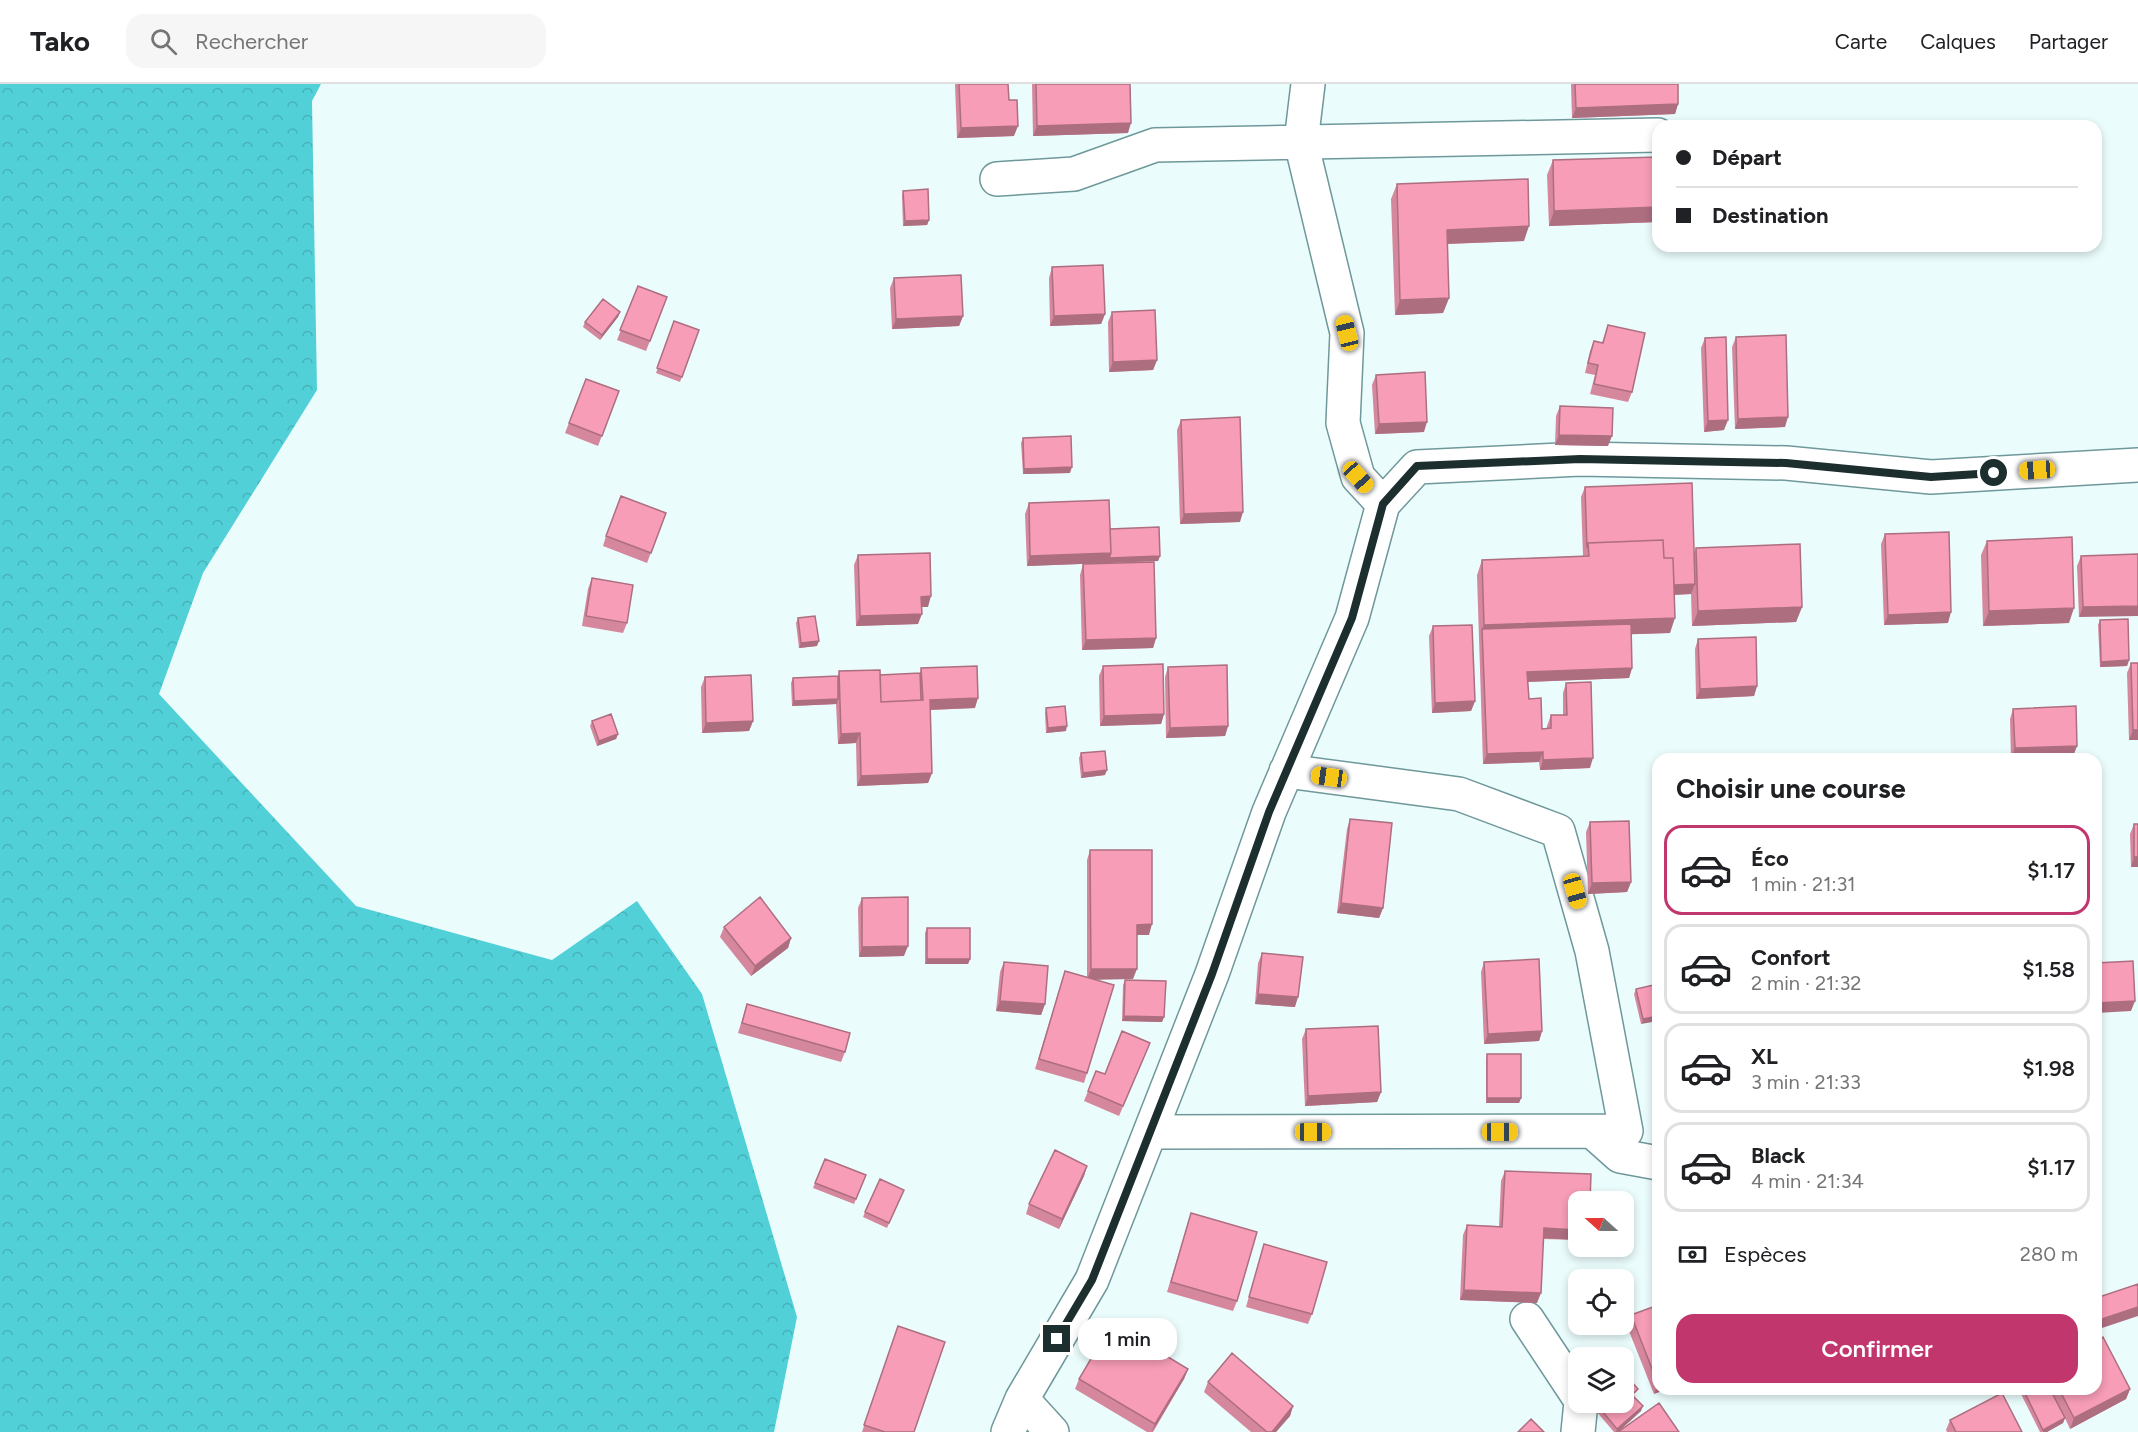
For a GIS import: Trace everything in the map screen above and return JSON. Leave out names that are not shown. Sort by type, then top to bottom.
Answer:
[{"type":"street","points":[[1308,84],[1301,142],[1347,333],[1342,423],[1358,477],[1383,504]]},
{"type":"street","points":[[997,179],[1074,174],[1155,145],[1652,135]]},
{"type":"street","points":[[1008,1432],[1022,1398],[1092,1280],[1212,974],[1269,812],[1352,618],[1383,504],[1417,466],[1580,459],[1786,463],[1931,477],[2138,465]]},
{"type":"street","points":[[1150,1132],[1626,1131],[1592,951],[1558,831],[1459,794],[1286,771]]},
{"type":"street","points":[[1593,1132],[1620,1156],[1652,1162]]},
{"type":"street","points":[[1527,1320],[1568,1381]]},
{"type":"street","points":[[1022,1398],[1052,1432]]},
{"type":"street","points":[[1578,1432],[1580,1413]]},
{"type":"green space","points":[[0,84],[321,84],[312,101],[317,390],[203,573],[159,694],[356,906],[552,960],[637,901],[702,994],[797,1317],[774,1432],[0,1432]]},
{"type":"building","points":[[959,84],[1008,84],[1009,100],[1017,100],[1018,126],[961,128]]},
{"type":"building","points":[[1036,84],[1130,84],[1131,123],[1037,126]]},
{"type":"building","points":[[1575,84],[1678,84],[1678,104],[1576,108]]},
{"type":"building","points":[[1652,157],[1652,207],[1554,211],[1553,160]]},
{"type":"building","points":[[1528,179],[1529,226],[1447,230],[1449,298],[1400,300],[1397,184]]},
{"type":"building","points":[[928,189],[929,220],[905,221],[903,191]]},
{"type":"building","points":[[1103,265],[1105,314],[1054,316],[1052,267]]},
{"type":"building","points":[[961,275],[963,316],[896,319],[894,278]]},
{"type":"building","points":[[638,286],[667,297],[650,341],[620,330]]},
{"type":"building","points":[[603,299],[620,312],[602,335],[585,322]]},
{"type":"building","points":[[1155,310],[1157,360],[1113,362],[1112,312]]},
{"type":"building","points":[[674,321],[699,330],[682,377],[657,368]]},
{"type":"building","points":[[1608,325],[1645,333],[1632,392],[1594,384],[1598,365],[1588,363],[1594,341],[1603,343]]},
{"type":"building","points":[[1786,335],[1788,417],[1738,419],[1736,337]]},
{"type":"building","points":[[1726,337],[1728,420],[1708,421],[1705,338]]},
{"type":"building","points":[[1425,372],[1427,422],[1379,424],[1376,375]]},
{"type":"building","points":[[586,379],[619,391],[602,436],[569,423]]},
{"type":"building","points":[[1560,406],[1613,408],[1612,436],[1559,435]]},
{"type":"building","points":[[1240,417],[1243,512],[1184,514],[1181,420]]},
{"type":"building","points":[[1071,436],[1072,467],[1024,469],[1023,438]]},
{"type":"building","points":[[1692,483],[1695,584],[1674,585],[1673,558],[1664,558],[1663,540],[1588,543],[1587,548],[1585,487]]},
{"type":"building","points":[[621,496],[666,513],[651,553],[606,536]]},
{"type":"building","points":[[1109,500],[1111,553],[1030,556],[1029,503]]},
{"type":"building","points":[[1159,527],[1160,556],[1109,558],[1111,553],[1110,529]]},
{"type":"building","points":[[1949,532],[1951,612],[1888,615],[1885,534]]},
{"type":"building","points":[[2072,537],[2074,608],[1989,611],[1987,541]]},
{"type":"building","points":[[1663,540],[1664,558],[1673,558],[1675,618],[1484,625],[1482,560],[1589,556],[1588,543]]},
{"type":"building","points":[[1800,544],[1802,607],[1698,611],[1696,548]]},
{"type":"building","points":[[930,553],[931,596],[921,597],[922,614],[860,616],[858,555]]},
{"type":"building","points":[[2138,554],[2138,606],[2083,607],[2081,556]]},
{"type":"building","points":[[1154,562],[1156,638],[1086,640],[1083,564]]},
{"type":"building","points":[[592,578],[633,585],[627,623],[586,616]]},
{"type":"building","points":[[815,616],[819,641],[801,643],[798,618]]},
{"type":"building","points":[[2128,619],[2129,660],[2101,662],[2100,620]]},
{"type":"building","points":[[1631,624],[1632,668],[1527,672],[1529,699],[1541,698],[1542,729],[1551,728],[1551,715],[1567,715],[1566,683],[1591,682],[1593,758],[1543,760],[1543,752],[1487,754],[1482,629]]},
{"type":"building","points":[[1472,625],[1475,701],[1435,703],[1433,626]]},
{"type":"building","points":[[1756,637],[1757,686],[1700,689],[1698,639]]},
{"type":"building","points":[[2131,663],[2138,663],[2138,730],[2133,730]]},
{"type":"building","points":[[1163,664],[1164,714],[1104,716],[1103,666]]},
{"type":"building","points":[[1227,665],[1228,726],[1170,728],[1168,667]]},
{"type":"building","points":[[977,666],[978,698],[930,700],[932,773],[861,776],[860,733],[841,734],[839,671],[880,670],[881,702],[923,700],[921,668]]},
{"type":"building","points":[[920,673],[921,700],[881,702],[880,675]]},
{"type":"building","points":[[751,675],[753,721],[706,723],[705,677]]},
{"type":"building","points":[[838,676],[838,699],[794,701],[793,678]]},
{"type":"building","points":[[1065,706],[1067,726],[1048,728],[1046,708]]},
{"type":"building","points":[[2076,706],[2077,746],[2015,748],[2013,709]]},
{"type":"building","points":[[611,714],[618,734],[599,741],[592,721]]},
{"type":"building","points":[[1105,751],[1107,770],[1083,773],[1081,753]]},
{"type":"building","points":[[1350,819],[1392,823],[1383,908],[1341,903]]},
{"type":"building","points":[[1629,821],[1631,882],[1592,883],[1590,822]]},
{"type":"building","points":[[2134,824],[2138,824],[2138,857],[2134,857]]},
{"type":"building","points":[[1090,850],[1152,850],[1152,924],[1137,925],[1137,969],[1091,969]]},
{"type":"building","points":[[760,897],[791,938],[755,966],[724,927]]},
{"type":"building","points":[[908,897],[908,946],[862,947],[862,898]]},
{"type":"building","points":[[927,928],[970,928],[970,959],[927,959]]},
{"type":"building","points":[[1262,953],[1303,957],[1298,997],[1258,994]]},
{"type":"building","points":[[1539,959],[1542,1031],[1488,1034],[1484,962]]},
{"type":"building","points":[[2133,961],[2135,1001],[2102,1003],[2102,963]]},
{"type":"building","points":[[1004,962],[1048,966],[1045,1004],[1000,1001]]},
{"type":"building","points":[[1065,971],[1114,985],[1087,1073],[1039,1059]]},
{"type":"building","points":[[1125,980],[1166,981],[1164,1017],[1124,1016]]},
{"type":"building","points":[[1652,985],[1652,1017],[1643,1019],[1636,989]]},
{"type":"building","points":[[747,1004],[850,1033],[845,1052],[742,1023]]},
{"type":"building","points":[[1378,1026],[1381,1092],[1308,1096],[1306,1029]]},
{"type":"building","points":[[1122,1031],[1150,1043],[1123,1106],[1088,1091],[1096,1071],[1105,1074]]},
{"type":"building","points":[[1487,1054],[1521,1054],[1521,1098],[1487,1098]]},
{"type":"building","points":[[1055,1150],[1087,1166],[1062,1219],[1029,1204]]},
{"type":"building","points":[[825,1159],[866,1175],[856,1199],[815,1183]]},
{"type":"building","points":[[1505,1171],[1591,1174],[1590,1191],[1568,1191],[1568,1229],[1544,1228],[1541,1293],[1464,1290],[1467,1225],[1502,1227]]},
{"type":"building","points":[[880,1179],[904,1190],[889,1223],[865,1212]]},
{"type":"building","points":[[1191,1213],[1257,1232],[1237,1301],[1171,1282]]},
{"type":"building","points":[[1264,1244],[1327,1262],[1312,1314],[1249,1297]]},
{"type":"building","points":[[2138,1284],[2138,1307],[2102,1319],[2102,1296]]},
{"type":"building","points":[[1652,1307],[1652,1369],[1634,1323],[1634,1314]]},
{"type":"building","points":[[1112,1323],[1188,1369],[1155,1424],[1079,1379]]},
{"type":"building","points":[[898,1326],[945,1342],[914,1432],[885,1432],[864,1425]]},
{"type":"building","points":[[2102,1338],[2130,1389],[2074,1418],[2062,1395],[2102,1395]]},
{"type":"building","points":[[1232,1353],[1293,1406],[1272,1432],[1267,1432],[1208,1382]]},
{"type":"building","points":[[1998,1395],[2003,1395],[2022,1432],[1956,1432],[1950,1420]]},
{"type":"building","points":[[2026,1395],[2053,1395],[2065,1418],[2043,1430]]},
{"type":"building","points":[[1634,1397],[1643,1406],[1617,1429],[1604,1413],[1634,1413]]},
{"type":"building","points":[[1659,1403],[1679,1432],[1618,1432]]},
{"type":"building","points":[[1531,1419],[1544,1432],[1518,1432]]},
{"type":"route","points":[[1057,1339],[1092,1280],[1212,974],[1269,812],[1352,618],[1383,504],[1417,466],[1580,459],[1786,463],[1931,477],[1994,473]]}]
